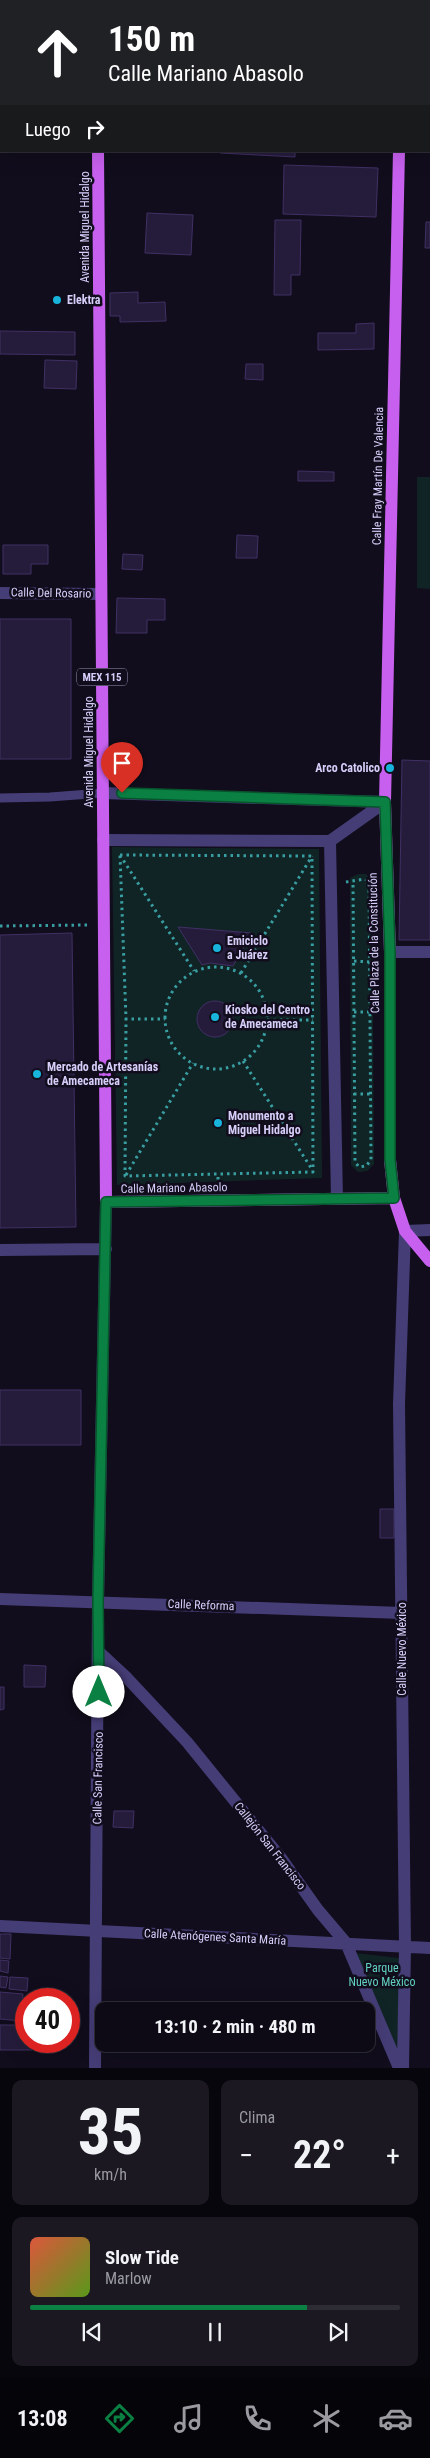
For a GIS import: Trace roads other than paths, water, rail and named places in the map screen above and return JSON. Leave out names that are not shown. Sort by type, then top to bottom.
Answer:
[{"type":"main road","name":"Avenida Miguel Hidalgo","points":[[98,152],[106,1202]]},
{"type":"main road","name":"Calle Fray Martín De Valencia","points":[[385,802],[399,152]]},
{"type":"main road","name":"Calle Plaza de la Constitución","points":[[385,802],[390,952],[390,1160],[394,1198],[405,1231]]},
{"type":"main road","name":"Calle Mariano Abasolo","points":[[106,1202],[394,1198]]},
{"type":"main road","points":[[405,1231],[430,1261]]},
{"type":"street","name":"Calle Del Rosario","points":[[0,593],[101,594]]},
{"type":"street","points":[[103,793],[385,802]]},
{"type":"street","points":[[103,840],[330,841],[385,802]]},
{"type":"street","points":[[330,841],[337,1199]]},
{"type":"street","points":[[390,952],[430,952]]},
{"type":"street","name":"Calle Mariano Abasolo","points":[[106,1202],[106,1249]]},
{"type":"street","points":[[405,1231],[430,1230]]},
{"type":"street","name":"Calle Nuevo México","points":[[403,2068],[405,1947],[399,1404],[405,1231]]},
{"type":"street","points":[[0,1250],[106,1249]]},
{"type":"street","name":"Calle San Francisco","points":[[95,2068],[98,1601],[106,1249]]},
{"type":"street","name":"Calle Reforma","points":[[0,1600],[98,1601],[402,1614]]},
{"type":"street","name":"Callejón San Francisco","points":[[99,1652],[187,1742],[281,1858],[318,1910],[346,1944],[399,2068]]},
{"type":"street","name":"Calle Atenógenes Santa María","points":[[0,1926],[430,1948]]},
{"type":"lane","points":[[0,798],[50,798],[103,793]]},
{"type":"place","name":"Elektra","points":[[57,300]]},
{"type":"place","name":"Arco Catolico","points":[[390,768]]},
{"type":"place","name":"Emiciclo a Juárez","points":[[217,948]]},
{"type":"place","name":"Kiosko del Centro de Amecameca","points":[[215,1017]]},
{"type":"place","name":"Mercado de Artesanías de Amecameca","points":[[37,1074]]},
{"type":"place","name":"Monumento a Miguel Hidalgo","points":[[218,1123]]},
{"type":"park label","name":"Parque Nuevo México","points":[[382,1975]]}]
